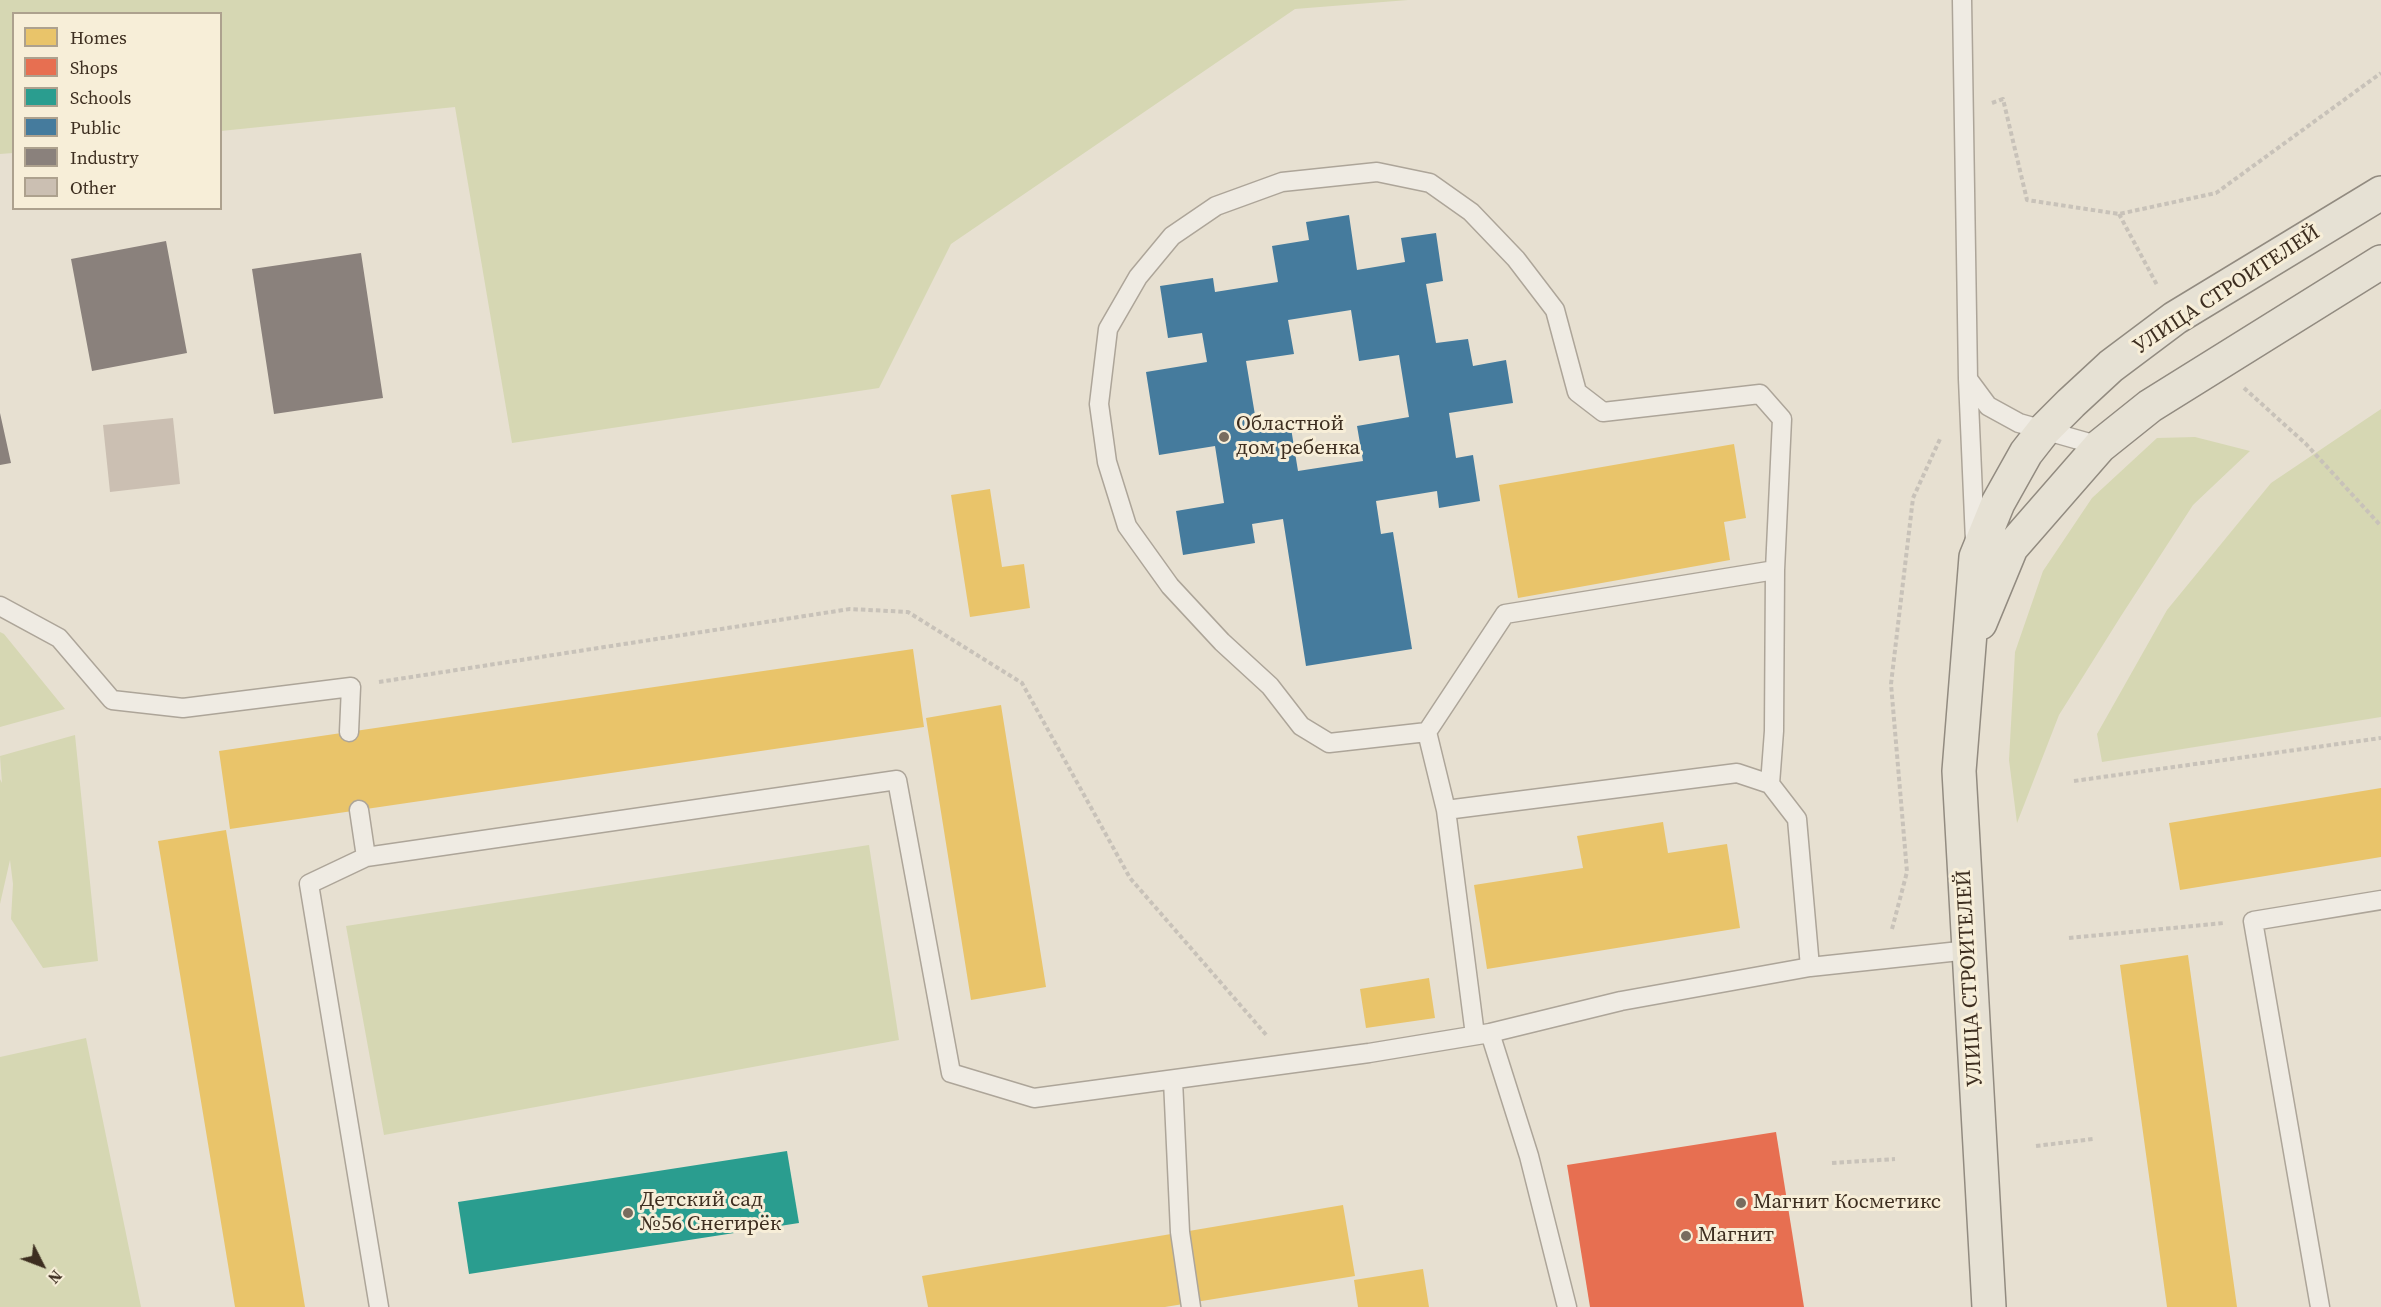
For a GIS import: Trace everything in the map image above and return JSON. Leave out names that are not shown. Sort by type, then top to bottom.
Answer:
[{"type":"main road","name":"УЛИЦА СТРОИТЕЛЕЙ","points":[[1989,1307],[1959,771],[1976,557],[1998,503],[2026,453],[2044,430],[2111,366],[2175,318],[2381,193]]},
{"type":"main road","name":"УЛИЦА СТРОИТЕЛЕЙ","points":[[1969,650],[2011,548],[2100,446],[2150,406],[2381,262]]},
{"type":"lane","points":[[1962,0],[1968,379],[1976,557]]},
{"type":"lane","points":[[1427,732],[1329,743],[1301,726],[1270,686],[1222,642],[1170,586],[1127,526],[1107,462],[1099,404],[1108,329],[1138,278],[1172,236],[1216,206],[1282,182],[1377,172],[1430,183],[1471,212],[1516,258],[1555,310],[1577,393],[1603,412],[1760,394],[1782,419],[1775,570],[1774,731],[1770,784]]},
{"type":"lane","points":[[1968,379],[1988,406],[2019,423],[2100,446]]},
{"type":"lane","points":[[1567,1307],[1529,1156],[1483,1034],[1446,810],[1427,732],[1505,614],[1775,570]]},
{"type":"lane","points":[[0,606],[58,638],[112,700],[183,708],[351,687],[350,732]]},
{"type":"lane","points":[[1446,810],[1737,773],[1770,784],[1797,819],[1810,967]]},
{"type":"lane","points":[[379,1307],[309,884],[366,856],[897,780],[951,1073],[1034,1098],[1483,1034],[1621,1001],[1810,967],[1969,950]]},
{"type":"lane","points":[[359,810],[366,856]]},
{"type":"lane","points":[[2320,1307],[2253,921],[2381,900]]},
{"type":"lane","points":[[1173,1080],[1180,1232],[1191,1307]]},
{"type":"path","points":[[1964,113],[2003,99],[2027,200],[2119,214],[2216,193],[2381,73]]},
{"type":"path","points":[[1884,959],[1907,872],[1891,684],[1912,498],[1943,433]]},
{"type":"path","points":[[351,687],[849,609],[908,612],[1022,682],[1130,878],[1290,1062]]},
{"type":"path","points":[[2074,781],[2381,738]]},
{"type":"path","points":[[2069,938],[2253,921]]},
{"type":"path","points":[[2036,1146],[2093,1139]]},
{"type":"path","points":[[1832,1163],[1895,1159]]},
{"type":"green space","points":[[0,0],[1408,0],[1295,9],[951,244],[879,388],[512,443],[455,107],[222,131],[222,12],[12,12],[12,153],[0,154]]},
{"type":"green space","points":[[2381,409],[2381,717],[2102,762],[2097,734],[2167,610],[2271,483]]},
{"type":"green space","points":[[2195,437],[2250,451],[2193,505],[2121,616],[2059,715],[2017,823],[2009,760],[2015,652],[2043,571],[2092,498],[2157,438]]},
{"type":"green space","points":[[0,632],[4,634],[65,709],[0,727]]},
{"type":"green space","points":[[75,735],[98,961],[43,968],[11,919],[13,884],[10,860],[0,904],[0,779],[2,783],[0,756]]},
{"type":"green space","points":[[869,845],[899,1040],[384,1135],[346,926]]},
{"type":"green space","points":[[86,1038],[141,1307],[0,1307],[0,1057]]},
{"type":"building: Homes","points":[[1734,444],[1746,518],[1724,522],[1730,560],[1518,598],[1499,485]]},
{"type":"building: Homes","points":[[990,489],[1002,567],[1024,564],[1030,608],[970,617],[951,495]]},
{"type":"building: Homes","points":[[913,649],[924,727],[230,829],[219,751]]},
{"type":"building: Homes","points":[[1001,705],[1046,987],[971,1000],[926,718]]},
{"type":"building: Homes","points":[[2381,788],[2381,857],[2180,890],[2169,823]]},
{"type":"building: Homes","points":[[1663,822],[1668,853],[1727,844],[1740,928],[1487,969],[1474,885],[1583,868],[1577,836]]},
{"type":"building: Homes","points":[[226,830],[305,1307],[235,1307],[158,841]]},
{"type":"building: Homes","points":[[2188,955],[2237,1307],[2167,1307],[2120,965]]},
{"type":"building: Homes","points":[[1429,978],[1435,1018],[1366,1028],[1360,989]]},
{"type":"building: Homes","points":[[1343,1205],[1355,1276],[1165,1307],[928,1307],[922,1276]]},
{"type":"building: Homes","points":[[1423,1269],[1429,1307],[1358,1307],[1354,1280]]},
{"type":"building: Shops","name":"Магнит","points":[[1776,1132],[1804,1307],[1590,1307],[1567,1165]]},
{"type":"building: Schools","name":"Детский сад №56 Снегирёк","points":[[787,1151],[799,1223],[469,1274],[458,1202]]},
{"type":"building: Public","name":"Областной дом ребенка","points":[[1349,215],[1357,270],[1405,262],[1401,238],[1436,233],[1443,281],[1426,284],[1436,343],[1468,339],[1473,366],[1506,360],[1513,403],[1449,413],[1456,458],[1473,455],[1480,501],[1439,508],[1437,491],[1376,501],[1381,534],[1393,532],[1412,649],[1306,666],[1283,519],[1252,524],[1255,543],[1183,555],[1176,511],[1224,503],[1215,446],[1159,455],[1146,372],[1207,362],[1202,333],[1168,338],[1160,286],[1213,278],[1215,292],[1278,282],[1272,246],[1309,240],[1306,222]],"holes":[[[1351,310],[1359,361],[1399,355],[1409,417],[1357,426],[1363,461],[1298,471],[1290,422],[1257,427],[1246,361],[1294,354],[1288,320]]]},
{"type":"building: Industry","points":[[166,241],[187,353],[92,371],[71,259]]},
{"type":"building: Industry","points":[[361,253],[383,398],[274,414],[252,269]]},
{"type":"building: Industry","points":[[0,413],[11,463],[0,465]]},
{"type":"building: Other","points":[[173,418],[180,484],[110,492],[103,425]]},
{"type":"place","name":"Областной дом ребенка","points":[[1224,437]]},
{"type":"place","name":"Магнит Косметикс","points":[[1741,1203]]},
{"type":"place","name":"Детский сад №56 Снегирёк","points":[[628,1213]]},
{"type":"place","name":"Магнит","points":[[1686,1236]]}]
